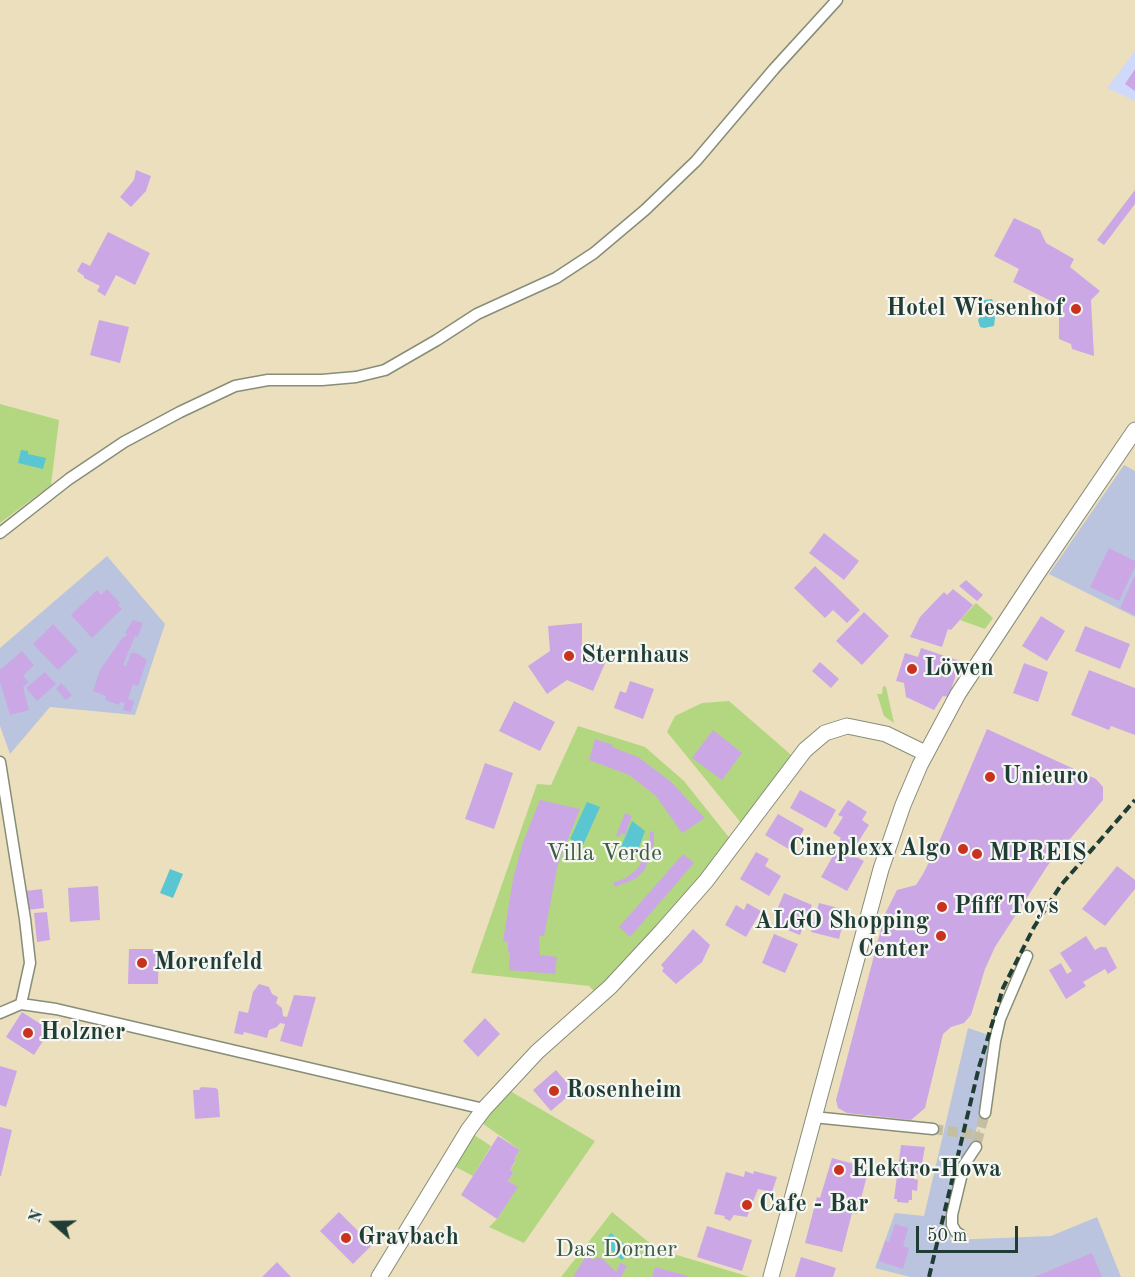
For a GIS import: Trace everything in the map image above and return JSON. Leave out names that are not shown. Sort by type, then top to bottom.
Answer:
[{"type":"main road","points":[[771,1277],[881,868],[903,805],[925,753],[958,694],[1004,623],[1135,430]]},
{"type":"main road","points":[[379,1277],[469,1129],[484,1109],[537,1052],[610,987],[662,931],[706,881],[805,750],[825,733],[847,726],[877,731],[925,753]]},
{"type":"street","points":[[0,534],[69,479],[124,442],[189,408],[236,387],[268,380],[331,379],[386,370],[477,314],[556,278],[594,253],[645,210],[696,161],[774,69],[837,0]]},
{"type":"street","points":[[0,762],[30,963],[21,1004]]},
{"type":"street","points":[[985,1113],[1000,1019],[1027,956]]},
{"type":"street","points":[[0,1013],[21,1004],[60,1009],[484,1109]]},
{"type":"street","points":[[813,1117],[933,1129]]},
{"type":"street","points":[[961,1235],[956,1233],[952,1225],[952,1215],[964,1165],[976,1147]]},
{"type":"shaded area","points":[[1135,51],[1135,101],[1107,88]]},
{"type":"shaded area","points":[[1124,465],[1135,471],[1135,617],[1049,574]]},
{"type":"shaded area","points":[[107,556],[165,624],[135,715],[50,707],[10,754],[0,726],[0,648]]},
{"type":"shaded area","points":[[968,1028],[998,1038],[950,1240],[1051,1236],[1097,1217],[1121,1277],[910,1277],[875,1268],[895,1213],[924,1216]]},
{"type":"green space","points":[[0,404],[59,420],[51,485],[0,523]]},
{"type":"green space","points":[[976,603],[993,618],[985,629],[960,620]]},
{"type":"green space","points":[[883,686],[886,687],[894,723],[884,716],[877,694],[882,694]]},
{"type":"green space","points":[[729,701],[797,760],[746,829],[667,732],[675,716],[702,703]]},
{"type":"green space","name":"Villa Verde","points":[[578,726],[645,747],[684,781],[731,840],[701,877],[596,993],[589,986],[471,973],[537,784],[551,785]]},
{"type":"green space","points":[[510,1091],[595,1141],[524,1243],[489,1227],[497,1219],[517,1187],[508,1181],[514,1172],[510,1170],[516,1161],[514,1159],[520,1150],[482,1123]]},
{"type":"green space","points":[[474,1135],[491,1146],[473,1176],[456,1167],[456,1163]]},
{"type":"green space","name":"Das Dorner","points":[[612,1212],[657,1249],[750,1277],[561,1277]]},
{"type":"water","points":[[992,299],[996,310],[994,326],[980,327],[978,320],[983,312],[979,310],[977,301]]},
{"type":"water","points":[[21,450],[46,458],[43,469],[18,463]]},
{"type":"water","points":[[587,802],[600,807],[583,845],[570,839]]},
{"type":"water","points":[[632,821],[645,831],[637,853],[621,847]]},
{"type":"water","points":[[170,869],[183,874],[173,898],[160,893]]},
{"type":"water","points":[[611,1233],[630,1250],[622,1260],[602,1242]]},
{"type":"building","points":[[1135,69],[1135,91],[1125,84]]},
{"type":"building","points":[[136,170],[151,176],[146,191],[131,207],[120,197],[134,180]]},
{"type":"building","points":[[1135,190],[1135,204],[1104,245],[1097,240]]},
{"type":"building","points":[[1014,218],[1040,230],[1046,243],[1074,259],[1070,267],[1100,291],[1091,300],[1094,356],[1072,349],[1071,344],[1059,339],[1059,305],[1013,282],[1019,269],[994,256]]},
{"type":"building","points":[[108,232],[150,253],[135,285],[116,275],[105,296],[97,291],[100,286],[84,278],[77,271],[82,262],[90,266]]},
{"type":"building","points":[[99,320],[129,327],[120,363],[90,355]]},
{"type":"building","points":[[824,533],[859,561],[844,580],[809,553]]},
{"type":"building","points":[[1109,548],[1135,561],[1135,567],[1119,601],[1090,587]]},
{"type":"building","points":[[815,566],[860,610],[847,623],[833,610],[825,618],[794,588]]},
{"type":"building","points":[[1135,575],[1135,615],[1120,608]]},
{"type":"building","points":[[966,580],[983,595],[977,601],[959,586]]},
{"type":"building","points":[[107,589],[120,603],[118,605],[122,609],[92,638],[71,615],[97,590],[101,595]]},
{"type":"building","points":[[953,589],[973,605],[951,630],[948,629],[942,647],[910,637],[920,617],[944,592],[947,595]]},
{"type":"building","points":[[864,612],[889,636],[862,665],[836,641]]},
{"type":"building","points":[[1041,616],[1065,631],[1047,661],[1022,646]]},
{"type":"building","points":[[133,620],[143,623],[123,665],[126,666],[131,653],[137,653],[147,660],[138,686],[133,684],[128,699],[134,701],[131,712],[123,710],[125,703],[120,702],[119,705],[105,700],[106,696],[93,691],[100,670],[127,634],[125,633]]},
{"type":"building","name":"Sternhaus","points":[[582,623],[582,650],[606,661],[593,691],[567,680],[547,694],[528,666],[550,651],[548,626]]},
{"type":"building","points":[[53,624],[78,651],[58,670],[33,644]]},
{"type":"building","points":[[1085,626],[1130,644],[1120,669],[1075,651]]},
{"type":"building","points":[[921,648],[960,661],[949,697],[943,696],[934,710],[906,697],[904,683],[896,681],[905,653],[918,657]]},
{"type":"building","points":[[22,651],[34,665],[23,676],[29,682],[23,687],[29,710],[10,715],[0,682],[0,670]]},
{"type":"building","points":[[820,662],[839,679],[831,688],[812,671]]},
{"type":"building","points":[[1024,663],[1048,672],[1038,702],[1013,693]]},
{"type":"building","points":[[1089,670],[1135,688],[1135,735],[1111,726],[1109,730],[1071,715]]},
{"type":"building","points":[[45,672],[56,684],[37,701],[26,688]]},
{"type":"building","points":[[630,681],[654,689],[643,719],[614,708],[620,691],[626,693]]},
{"type":"building","points":[[61,683],[72,695],[66,700],[56,689]]},
{"type":"building","points":[[514,701],[555,722],[540,751],[499,731]]},
{"type":"building","name":"ALGO Shopping Center","points":[[987,729],[1096,779],[1103,787],[1103,800],[1048,865],[995,947],[985,969],[971,1015],[964,1023],[951,1027],[943,1034],[925,1108],[911,1120],[847,1113],[838,1108],[836,1100],[885,914],[897,890],[916,885],[923,874]]},
{"type":"building","points":[[713,730],[742,753],[722,780],[692,758]]},
{"type":"building","points":[[595,739],[638,757],[670,781],[705,818],[682,833],[656,796],[629,775],[589,760]]},
{"type":"building","points":[[485,763],[513,773],[494,829],[465,819]]},
{"type":"building","points":[[800,790],[836,810],[826,828],[790,808]]},
{"type":"building","points":[[540,800],[580,809],[558,864],[544,936],[539,936],[540,955],[557,957],[555,974],[509,970],[508,942],[503,941],[513,879],[523,842]]},
{"type":"building","points":[[848,800],[867,812],[862,820],[869,825],[853,850],[839,841],[841,838],[833,833],[843,817],[838,815]]},
{"type":"building","points":[[625,813],[632,816],[625,835],[621,833],[620,837],[616,836]]},
{"type":"building","points":[[778,814],[804,829],[792,851],[765,835]]},
{"type":"building","points":[[654,831],[654,845],[645,869],[637,878],[615,887],[613,883],[626,878],[644,859],[649,847],[650,832]]},
{"type":"building","points":[[838,847],[864,861],[847,891],[821,877]]},
{"type":"building","points":[[756,852],[769,859],[765,866],[781,876],[769,896],[740,879]]},
{"type":"building","points":[[683,854],[694,863],[630,937],[619,927]]},
{"type":"building","points":[[1117,866],[1135,880],[1135,889],[1105,926],[1082,909]]},
{"type":"building","points":[[98,886],[100,920],[70,922],[68,888]]},
{"type":"building","points":[[42,889],[44,908],[27,910],[25,891]]},
{"type":"building","points":[[784,893],[812,905],[800,935],[775,925],[778,918],[774,917]]},
{"type":"building","points":[[747,903],[761,911],[746,937],[725,925],[736,905],[744,910]]},
{"type":"building","points":[[819,903],[846,910],[839,939],[811,932]]},
{"type":"building","points":[[47,912],[50,940],[37,942],[34,913]]},
{"type":"building","points":[[693,929],[710,945],[702,962],[676,984],[662,971],[664,968],[661,965]]},
{"type":"building","points":[[774,934],[798,944],[785,973],[762,963]]},
{"type":"building","points":[[1086,936],[1095,950],[1106,947],[1117,968],[1108,974],[1105,969],[1083,982],[1086,986],[1066,999],[1049,970],[1061,963],[1067,974],[1072,971],[1060,953]]},
{"type":"building","points":[[129,949],[159,949],[158,984],[128,984]]},
{"type":"building","points":[[259,984],[269,987],[272,994],[278,997],[276,1003],[282,1008],[283,1016],[287,1017],[294,995],[316,997],[302,1047],[280,1041],[285,1024],[280,1023],[269,1030],[267,1038],[244,1032],[243,1035],[234,1033],[239,1011],[248,1013],[253,992]]},
{"type":"building","name":"Holzner","points":[[22,1012],[50,1030],[34,1055],[6,1037]]},
{"type":"building","points":[[485,1018],[500,1034],[478,1057],[463,1041]]},
{"type":"building","points":[[0,1066],[17,1071],[6,1107],[0,1105]]},
{"type":"building","name":"Rosenheim","points":[[556,1070],[574,1091],[551,1111],[533,1090]]},
{"type":"building","points":[[201,1087],[218,1090],[220,1117],[195,1119],[193,1090],[199,1090]]},
{"type":"building","points":[[0,1127],[12,1130],[1,1176],[0,1176]]},
{"type":"building","points":[[498,1136],[520,1150],[510,1170],[514,1172],[508,1181],[518,1187],[497,1219],[461,1195]]},
{"type":"building","points":[[901,1145],[925,1147],[920,1174],[914,1173],[914,1179],[918,1180],[917,1191],[912,1190],[912,1200],[908,1203],[897,1202],[897,1199],[894,1199]]},
{"type":"building","points":[[832,1158],[869,1168],[857,1214],[852,1213],[842,1252],[805,1243],[817,1197],[820,1198]]},
{"type":"building","points":[[745,1171],[777,1177],[772,1192],[758,1189],[747,1217],[734,1215],[730,1221],[724,1218],[725,1216],[714,1214],[726,1172],[744,1177]]},
{"type":"building","name":"Gravbach","points":[[339,1212],[372,1245],[353,1264],[320,1231]]},
{"type":"building","points":[[895,1224],[908,1228],[903,1246],[909,1248],[903,1269],[879,1261],[885,1241],[889,1242]]},
{"type":"building","points":[[707,1226],[752,1240],[742,1271],[697,1257]]},
{"type":"building","points":[[1092,1253],[1102,1277],[1034,1277]]},
{"type":"building","points":[[586,1256],[594,1260],[597,1257],[604,1260],[616,1272],[620,1263],[627,1266],[621,1277],[573,1277]]},
{"type":"building","points":[[801,1257],[836,1268],[833,1277],[795,1277]]},
{"type":"building","points":[[277,1262],[291,1277],[262,1277]]},
{"type":"building","points":[[655,1267],[688,1276],[688,1277],[652,1277]]},
{"type":"tunnel","points":[[977,1142],[985,1113]]},
{"type":"tunnel","points":[[933,1129],[979,1135]]},
{"type":"railway","points":[[929,1277],[979,1067],[1003,988],[1034,927],[1061,885],[1135,800]]},
{"type":"place","name":"Hotel Wiesenhof","points":[[1076,309]]},
{"type":"place","name":"Sternhaus","points":[[569,656]]},
{"type":"place","name":"Löwen","points":[[912,669]]},
{"type":"place","name":"Unieuro","points":[[990,777]]},
{"type":"place","name":"Cineplexx Algo","points":[[963,849]]},
{"type":"place","name":"MPREIS","points":[[977,854]]},
{"type":"place","name":"Pfiff Toys","points":[[942,907]]},
{"type":"place","name":"ALGO Shopping Center","points":[[941,936]]},
{"type":"place","name":"Morenfeld","points":[[142,963]]},
{"type":"place","name":"Holzner","points":[[28,1033]]},
{"type":"place","name":"Rosenheim","points":[[554,1091]]},
{"type":"place","name":"Elektro-Howa","points":[[839,1170]]},
{"type":"place","name":"Cafe - Bar","points":[[747,1205]]},
{"type":"place","name":"Gravbach","points":[[346,1238]]}]
